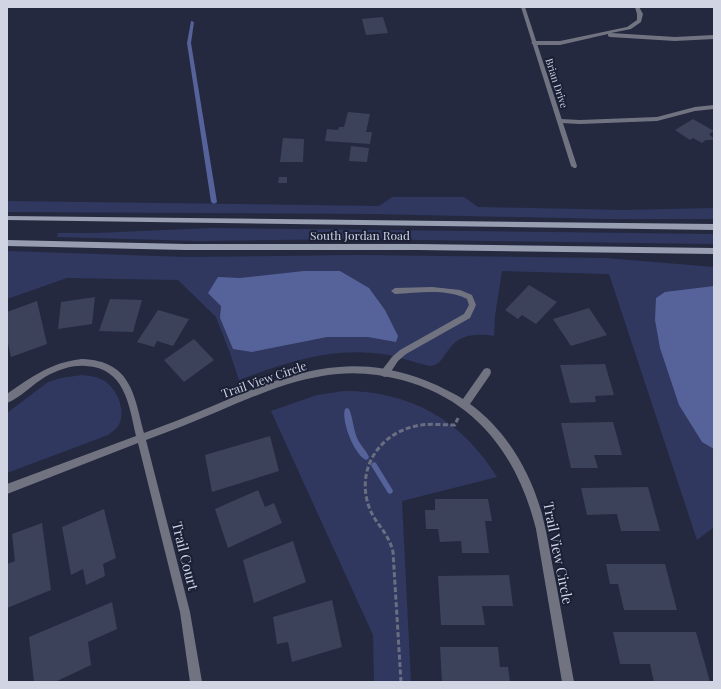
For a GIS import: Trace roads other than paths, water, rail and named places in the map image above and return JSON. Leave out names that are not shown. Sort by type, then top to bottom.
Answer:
[{"type":"main road","name":"South Jordan Road","points":[[7,218],[714,227]]},
{"type":"main road","name":"South Jordan Road","points":[[7,243],[186,247],[418,247],[714,251]]},
{"type":"street","name":"Brian Drive","points":[[523,7],[574,166]]},
{"type":"street","points":[[534,43],[560,43],[629,28],[639,21],[640,14],[637,7]]},
{"type":"street","points":[[599,35],[675,39],[714,36]]},
{"type":"street","points":[[560,121],[588,122],[657,119],[695,108],[714,107]]},
{"type":"street","points":[[385,373],[395,359],[403,352],[467,316],[471,311],[472,303],[471,297],[467,294],[458,292],[440,290],[395,291]]},
{"type":"street","points":[[7,399],[37,377],[53,369],[73,363],[104,366],[117,374],[127,388],[142,439]]},
{"type":"street","name":"Trail View Circle","points":[[7,489],[142,439],[296,379],[340,370],[369,371],[385,373],[431,386],[464,404],[488,426],[514,461],[531,494],[537,509],[568,682]]},
{"type":"street","points":[[464,404],[487,372]]},
{"type":"street","name":"Trail Court","points":[[142,439],[185,612],[196,682]]},
{"type":"waterway","points":[[192,22],[189,43],[214,202]]},
{"type":"waterway","points":[[347,411],[353,436],[358,447],[366,457]]},
{"type":"waterway","points":[[374,465],[390,491]]}]
